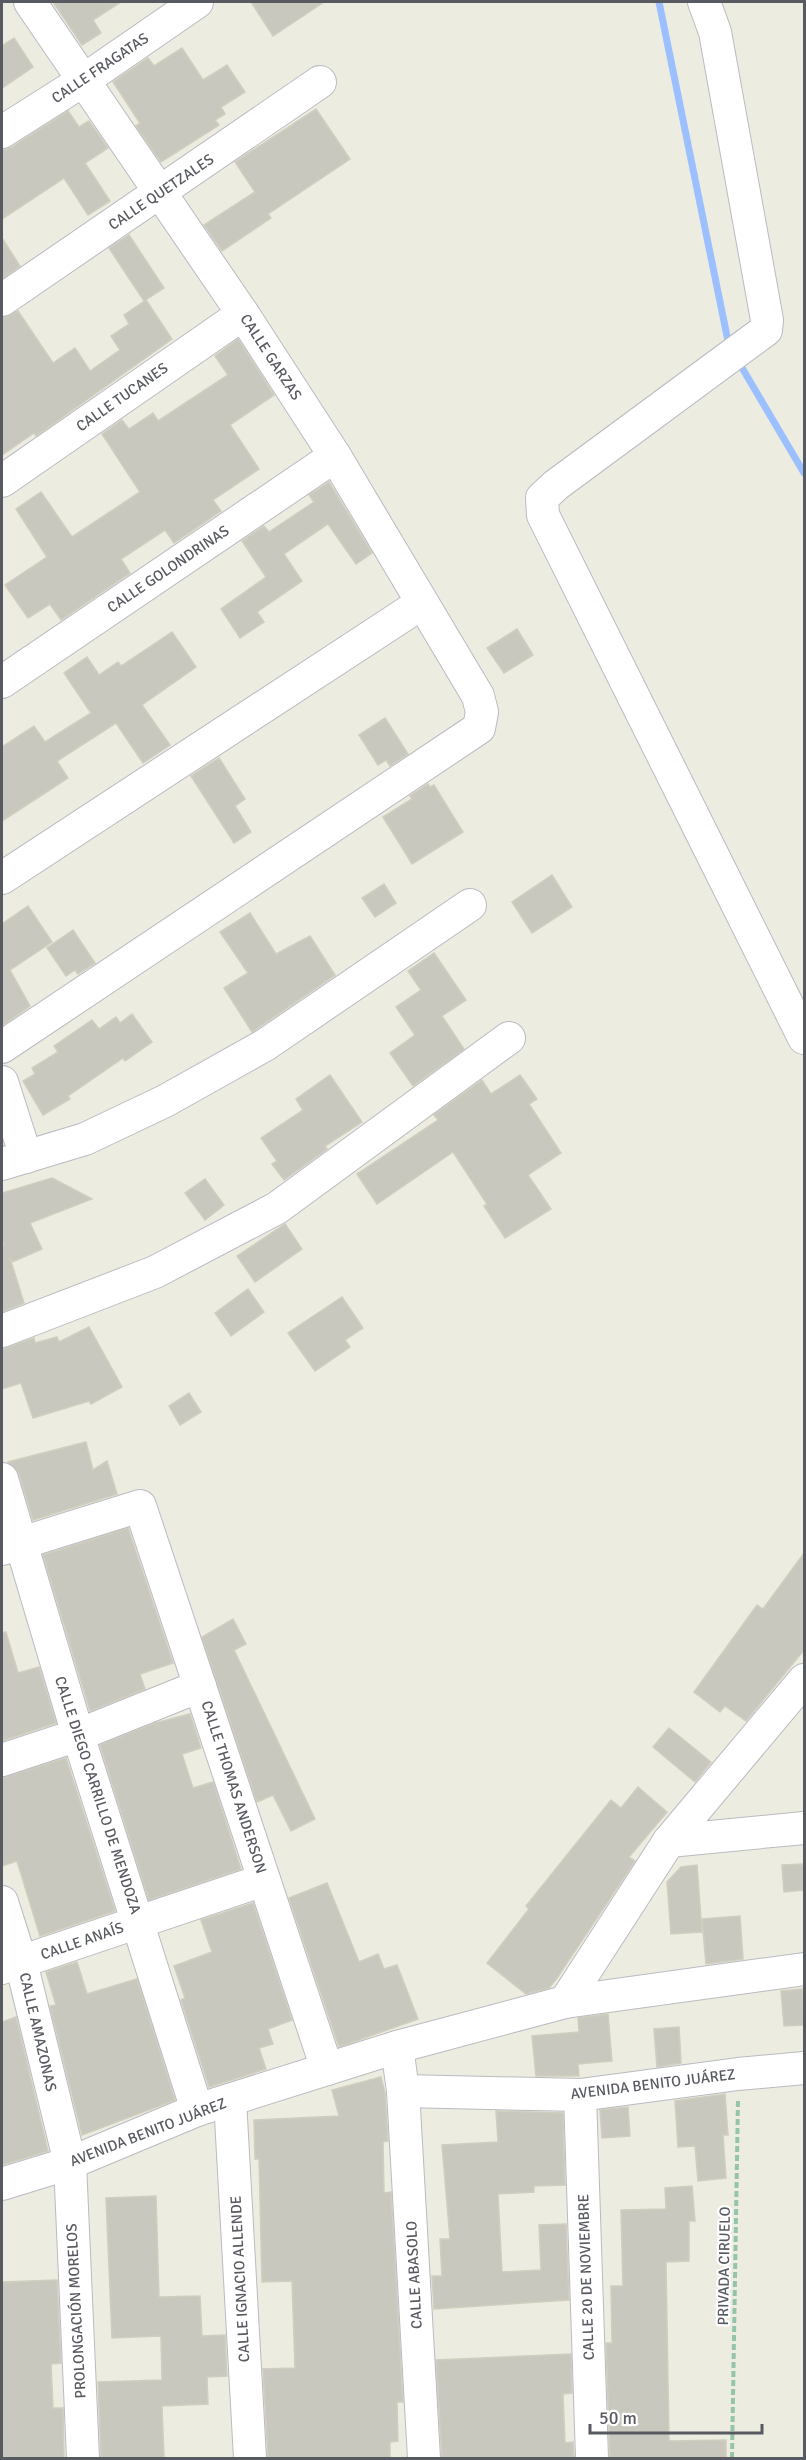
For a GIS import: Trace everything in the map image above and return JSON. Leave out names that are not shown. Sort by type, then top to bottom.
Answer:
[{"type":"street","name":"CALLE GARZAS","points":[[2,1047],[479,729],[482,712],[478,696],[334,456],[162,193],[30,2]]},
{"type":"street","name":"CALLE FRAGATAS","points":[[2,132],[84,80],[197,2]]},
{"type":"street","points":[[704,2],[715,32],[767,320],[766,330],[556,485],[542,498],[543,515],[804,1038]]},
{"type":"street","name":"CALLE QUETZALES","points":[[2,300],[162,193],[320,82]]},
{"type":"street","name":"CALLE TUCANES","points":[[2,481],[243,314]]},
{"type":"street","name":"CALLE GOLONDRINAS","points":[[2,682],[334,456]]},
{"type":"street","points":[[2,878],[422,603]]},
{"type":"street","points":[[2,1082],[14,1160],[85,1139],[165,1101],[265,1045],[470,905]]},
{"type":"street","points":[[2,1331],[155,1272],[277,1208],[508,1038]]},
{"type":"street","name":"CALLE DIEGO CARRILLO DE MENDOZA","points":[[2,1479],[11,1546],[78,1735],[197,2110]]},
{"type":"street","name":"CALLE THOMAS ANDERSON","points":[[11,1546],[140,1506],[327,2069]]},
{"type":"street","points":[[2,1760],[78,1735],[200,1686]]},
{"type":"street","points":[[565,2002],[669,1841],[798,1695]]},
{"type":"street","points":[[669,1841],[804,1828]]},
{"type":"street","name":"CALLE ANAÍS","points":[[11,1965],[264,1880]]},
{"type":"street","name":"CALLE AMAZONAS","points":[[2,1902],[11,1965],[70,2163]]},
{"type":"street","name":"AVENIDA BENITO JUÁREZ","points":[[2,2184],[70,2163],[197,2110],[397,2047],[565,2002],[804,1969]]},
{"type":"street","points":[[397,2047],[403,2091]]},
{"type":"street","name":"AVENIDA BENITO JUÁREZ","points":[[403,2091],[580,2095],[738,2074],[804,2068]]},
{"type":"street","name":"CALLE ABASOLO","points":[[403,2091],[424,2458]]},
{"type":"street","name":"CALLE 20 DE NOVIEMBRE","points":[[580,2095],[592,2458]]},
{"type":"street","name":"CALLE IGNACIO ALLENDE","points":[[230,2100],[250,2458]]},
{"type":"street","name":"PROLONGACIÓN MORELOS","points":[[70,2163],[82,2458]]},
{"type":"path","name":"PRIVADA CIRUELO","points":[[732,2458],[738,2074]]},
{"type":"building","points":[[53,2],[121,2],[93,20],[101,33],[82,45]]},
{"type":"building","points":[[251,2],[324,2],[273,36]]},
{"type":"building","points":[[14,38],[33,67],[2,88],[2,46]]},
{"type":"building","points":[[182,48],[203,80],[227,65],[245,92],[221,107],[225,114],[215,120],[219,125],[161,162],[136,126],[140,123],[113,82],[148,58],[154,66]]},
{"type":"building","points":[[316,109],[350,159],[268,214],[271,218],[222,251],[204,225],[255,192],[235,162]]},
{"type":"building","points":[[68,111],[79,127],[89,121],[108,148],[85,163],[110,201],[88,215],[64,178],[2,219],[2,150],[12,147]]},
{"type":"building","points":[[129,235],[164,288],[144,301],[109,248]]},
{"type":"building","points":[[2,238],[20,266],[2,279]]},
{"type":"building","points":[[146,300],[172,339],[36,436],[34,433],[2,455],[2,318],[18,311],[53,363],[75,348],[90,371],[120,350],[111,336],[129,324],[124,315]]},
{"type":"building","points":[[238,339],[274,395],[230,425],[259,469],[213,500],[221,511],[174,543],[165,530],[121,559],[130,573],[61,620],[50,604],[28,618],[5,585],[47,557],[16,509],[41,492],[72,537],[140,492],[102,434],[122,420],[129,429],[153,413],[158,421],[228,375],[215,356]]},
{"type":"building","points":[[329,482],[372,553],[356,564],[328,524],[284,554],[302,581],[257,612],[264,622],[240,638],[221,609],[266,577],[242,541],[264,526],[269,532],[314,502],[309,495]]},
{"type":"building","points":[[517,629],[533,655],[504,673],[487,648]]},
{"type":"building","points":[[172,632],[196,667],[142,705],[170,745],[143,763],[116,723],[57,761],[68,778],[2,821],[2,747],[34,726],[45,742],[91,713],[64,673],[87,657],[99,675],[118,662],[121,666]]},
{"type":"building","points":[[385,718],[408,754],[390,766],[386,760],[378,765],[359,735]]},
{"type":"building","points":[[219,758],[245,799],[235,806],[251,832],[234,843],[191,776]]},
{"type":"building","points":[[428,784],[430,787],[434,785],[463,832],[412,864],[383,817],[412,799],[410,796]]},
{"type":"building","points":[[552,875],[572,907],[532,933],[512,902]]},
{"type":"building","points":[[384,884],[396,903],[375,917],[362,898]]},
{"type":"building","points":[[28,906],[52,942],[10,970],[30,1006],[2,1026],[2,924]]},
{"type":"building","points":[[250,913],[276,954],[310,936],[335,975],[252,1032],[224,988],[248,973],[220,932]]},
{"type":"building","points":[[73,930],[95,963],[78,974],[75,970],[66,976],[47,948]]},
{"type":"building","points":[[434,953],[466,1000],[442,1016],[464,1049],[413,1086],[390,1053],[415,1035],[396,1007],[421,990],[408,971]]},
{"type":"building","points":[[132,1014],[152,1042],[125,1061],[123,1058],[68,1096],[70,1099],[43,1115],[23,1081],[35,1074],[32,1068],[58,1052],[54,1046],[92,1020],[99,1029],[116,1017],[120,1023]]},
{"type":"building","points":[[330,1075],[362,1122],[325,1146],[327,1149],[284,1180],[272,1164],[277,1161],[261,1138],[303,1110],[296,1099]]},
{"type":"building","points":[[520,1075],[537,1099],[529,1104],[561,1153],[528,1175],[551,1209],[505,1238],[484,1206],[487,1204],[453,1152],[377,1204],[357,1174],[438,1120],[434,1115],[482,1080],[491,1094]]},
{"type":"building","points":[[52,1178],[92,1199],[30,1223],[42,1249],[12,1262],[10,1258],[24,1303],[2,1312],[2,1246],[4,1245],[2,1240],[2,1193]]},
{"type":"building","points":[[205,1179],[224,1205],[205,1220],[185,1193]]},
{"type":"building","points":[[285,1224],[302,1249],[255,1282],[237,1256]]},
{"type":"building","points":[[248,1289],[264,1312],[231,1336],[215,1313]]},
{"type":"building","points":[[342,1297],[363,1328],[345,1340],[350,1347],[315,1371],[288,1333]]},
{"type":"building","points":[[89,1327],[122,1387],[91,1404],[89,1401],[33,1418],[21,1383],[2,1389],[2,1349],[34,1338],[35,1343],[57,1337],[59,1342]]},
{"type":"building","points":[[189,1393],[201,1412],[180,1425],[169,1406]]},
{"type":"building","points":[[86,1442],[93,1470],[107,1461],[117,1494],[33,1520],[19,1474],[8,1462]]},
{"type":"building","points":[[128,1528],[173,1663],[140,1674],[145,1689],[90,1711],[43,1555]]},
{"type":"building","points":[[804,1553],[804,1650],[746,1721],[725,1706],[720,1712],[694,1692],[757,1605],[763,1609]]},
{"type":"building","points":[[233,1619],[246,1644],[234,1650],[315,1819],[291,1831],[273,1795],[257,1802],[202,1637]]},
{"type":"building","points":[[6,1632],[18,1673],[39,1667],[56,1723],[2,1741],[2,1633]]},
{"type":"building","points":[[190,1714],[201,1748],[182,1754],[193,1788],[213,1782],[241,1869],[149,1900],[100,1745],[155,1723]]},
{"type":"building","points":[[669,1728],[711,1762],[695,1782],[653,1747]]},
{"type":"building","points":[[66,1758],[115,1911],[40,1936],[17,1861],[2,1866],[2,1778]]},
{"type":"building","points":[[638,1787],[667,1812],[629,1857],[635,1861],[557,1978],[549,1988],[526,1994],[487,1963],[529,1909],[526,1906],[611,1800],[621,1808]]},
{"type":"building","points":[[804,1864],[804,1890],[784,1892],[782,1865]]},
{"type":"building","points":[[697,1865],[702,1932],[671,1934],[667,1882],[681,1867]]},
{"type":"building","points":[[327,1883],[359,1962],[378,1954],[384,1969],[397,1965],[418,2019],[339,2047],[289,1898]]},
{"type":"building","points":[[253,1903],[292,2020],[268,2029],[273,2044],[259,2048],[266,2069],[209,2087],[181,2000],[185,1998],[174,1966],[212,1952],[201,1920]]},
{"type":"building","points":[[740,1916],[743,1959],[706,1964],[702,1919]]},
{"type":"building","points":[[77,1962],[87,1994],[137,1979],[175,2100],[82,2135],[50,2006],[56,2005],[46,1972]]},
{"type":"building","points":[[802,1989],[804,2025],[784,2026],[781,1991]]},
{"type":"building","points":[[608,2014],[612,2061],[578,2064],[579,2076],[536,2076],[532,2036],[579,2032],[578,2018]]},
{"type":"building","points":[[16,2017],[48,2151],[2,2165],[2,2022]]},
{"type":"building","points":[[679,2027],[681,2063],[657,2067],[654,2029]]},
{"type":"building","points":[[381,2077],[385,2093],[388,2141],[383,2142],[384,2193],[391,2192],[403,2402],[397,2402],[398,2441],[390,2442],[390,2458],[268,2458],[263,2369],[295,2368],[292,2281],[262,2282],[259,2159],[255,2159],[254,2120],[339,2116],[332,2090]]},
{"type":"building","points":[[725,2094],[728,2135],[723,2135],[726,2178],[698,2181],[695,2146],[678,2147],[675,2101]]},
{"type":"building","points":[[628,2107],[630,2136],[602,2138],[600,2110]]},
{"type":"building","points":[[496,2111],[563,2113],[565,2185],[534,2186],[534,2192],[498,2194],[502,2272],[541,2270],[539,2225],[566,2224],[569,2300],[434,2309],[432,2276],[442,2276],[440,2239],[450,2239],[442,2145],[498,2142]]},
{"type":"building","points":[[692,2186],[695,2221],[689,2221],[689,2261],[666,2262],[669,2441],[726,2440],[726,2458],[610,2458],[606,2343],[612,2343],[611,2286],[623,2286],[621,2210],[666,2209],[665,2188]]},
{"type":"building","points":[[156,2196],[159,2297],[200,2296],[202,2336],[225,2335],[227,2376],[207,2377],[208,2404],[162,2406],[164,2458],[101,2458],[98,2382],[162,2380],[161,2336],[112,2338],[106,2198]]},
{"type":"building","points":[[57,2280],[61,2363],[51,2364],[53,2408],[63,2408],[64,2458],[2,2458],[2,2282]]},
{"type":"building","points":[[571,2354],[572,2393],[563,2394],[565,2443],[573,2442],[574,2458],[442,2458],[436,2360]]},
{"type":"waterway","points":[[659,2],[729,346]]},
{"type":"waterway","points":[[738,361],[804,473]]}]
